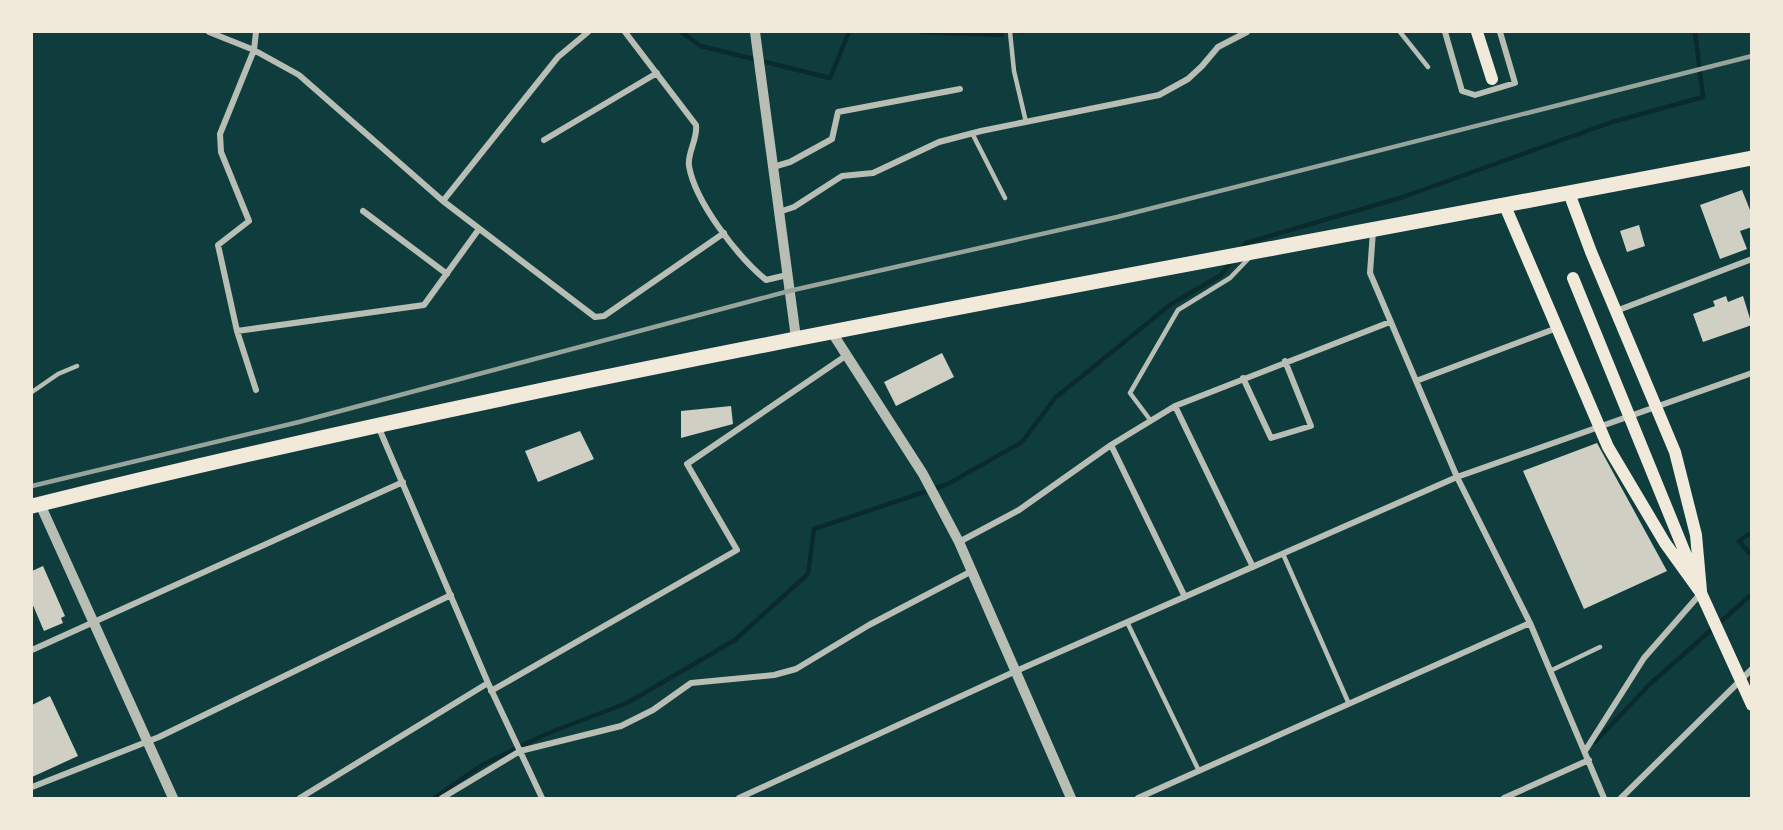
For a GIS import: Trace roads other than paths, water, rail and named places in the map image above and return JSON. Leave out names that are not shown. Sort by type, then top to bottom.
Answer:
[{"type":"main road","points":[[1477,32],[1492,79]]},
{"type":"main road","points":[[36,505],[378,426],[831,330],[1373,231],[1752,158]]},
{"type":"main road","points":[[1569,193],[1675,452],[1696,535],[1701,592]]},
{"type":"main road","points":[[1505,206],[1599,428],[1638,500],[1701,592]]},
{"type":"main road","points":[[1573,278],[1701,592],[1752,705]]},
{"type":"street","points":[[209,32],[254,50],[299,75],[443,201],[594,317],[604,316],[724,233]]},
{"type":"street","points":[[256,32],[254,50],[220,134],[221,152],[249,221],[218,245],[237,331],[256,390]]},
{"type":"street","points":[[443,201],[558,57],[588,32]]},
{"type":"street","points":[[626,32],[696,125],[697,135],[689,164],[698,190],[724,233],[766,280],[787,275]]},
{"type":"street","points":[[755,32],[796,338]]},
{"type":"street","points":[[779,212],[794,207],[842,176],[873,172],[919,149],[972,134],[1170,91],[1202,66],[1218,47],[1247,32]]},
{"type":"street","points":[[1444,32],[1462,91],[1475,94],[1515,83],[1500,32]]},
{"type":"street","points":[[544,140],[657,74]]},
{"type":"street","points":[[773,167],[790,162],[832,139],[838,112],[960,88]]},
{"type":"street","points":[[363,211],[447,274]]},
{"type":"street","points":[[237,331],[424,305],[479,229]]},
{"type":"street","points":[[1373,231],[1370,273],[1457,477],[1530,623],[1604,798]]},
{"type":"street","points":[[1616,311],[1752,259]]},
{"type":"street","points":[[959,542],[1019,510],[1111,445],[1175,406],[1390,322]]},
{"type":"street","points":[[1416,381],[1557,328]]},
{"type":"street","points":[[831,330],[923,474],[959,542],[1071,798]]},
{"type":"street","points":[[491,690],[737,550],[687,464],[847,355]]},
{"type":"street","points":[[1243,378],[1271,438],[1311,426],[1286,361]]},
{"type":"street","points":[[739,798],[1016,671],[1457,477],[1630,418],[1752,373]]},
{"type":"street","points":[[1175,406],[1253,567]]},
{"type":"street","points":[[378,426],[491,690],[542,798]]},
{"type":"street","points":[[1111,445],[1185,597]]},
{"type":"street","points":[[32,650],[403,482]]},
{"type":"street","points":[[36,505],[95,622],[173,798]]},
{"type":"street","points":[[442,798],[520,751],[621,726],[653,710],[691,683],[785,673],[811,661],[869,625],[973,571]]},
{"type":"street","points":[[1585,751],[1644,658],[1701,592]]},
{"type":"street","points":[[32,787],[148,742],[452,595]]},
{"type":"street","points":[[1138,798],[1530,623]]},
{"type":"street","points":[[1621,798],[1752,669]]},
{"type":"street","points":[[300,798],[488,683]]},
{"type":"street","points":[[1504,798],[1589,760]]},
{"type":"lane","points":[[1010,32],[1014,72],[1026,122]]},
{"type":"lane","points":[[1400,32],[1428,67]]},
{"type":"lane","points":[[972,134],[1005,198]]},
{"type":"lane","points":[[1150,421],[1130,393],[1161,336],[1179,310],[1230,278],[1254,252]]},
{"type":"lane","points":[[32,392],[58,374],[77,366]]},
{"type":"lane","points":[[1283,554],[1349,704]]},
{"type":"lane","points":[[1127,622],[1199,771]]},
{"type":"lane","points":[[1550,671],[1600,647]]},
{"type":"waterway","points":[[681,32],[701,46],[830,78],[849,32]]},
{"type":"waterway","points":[[921,32],[1002,35]]},
{"type":"waterway","points":[[1239,251],[1246,243],[1403,197],[1612,122],[1703,97],[1695,32]]},
{"type":"waterway","points":[[434,798],[482,765],[546,734],[627,703],[735,640],[808,574],[814,529],[948,484],[1022,442],[1055,398],[1170,305],[1221,275],[1232,260]]},
{"type":"waterway","points":[[1752,532],[1739,541],[1752,556]]},
{"type":"waterway","points":[[1595,742],[1650,684],[1752,594]]},
{"type":"railway","points":[[32,486],[299,422],[789,291],[1117,217],[1752,56]]}]
